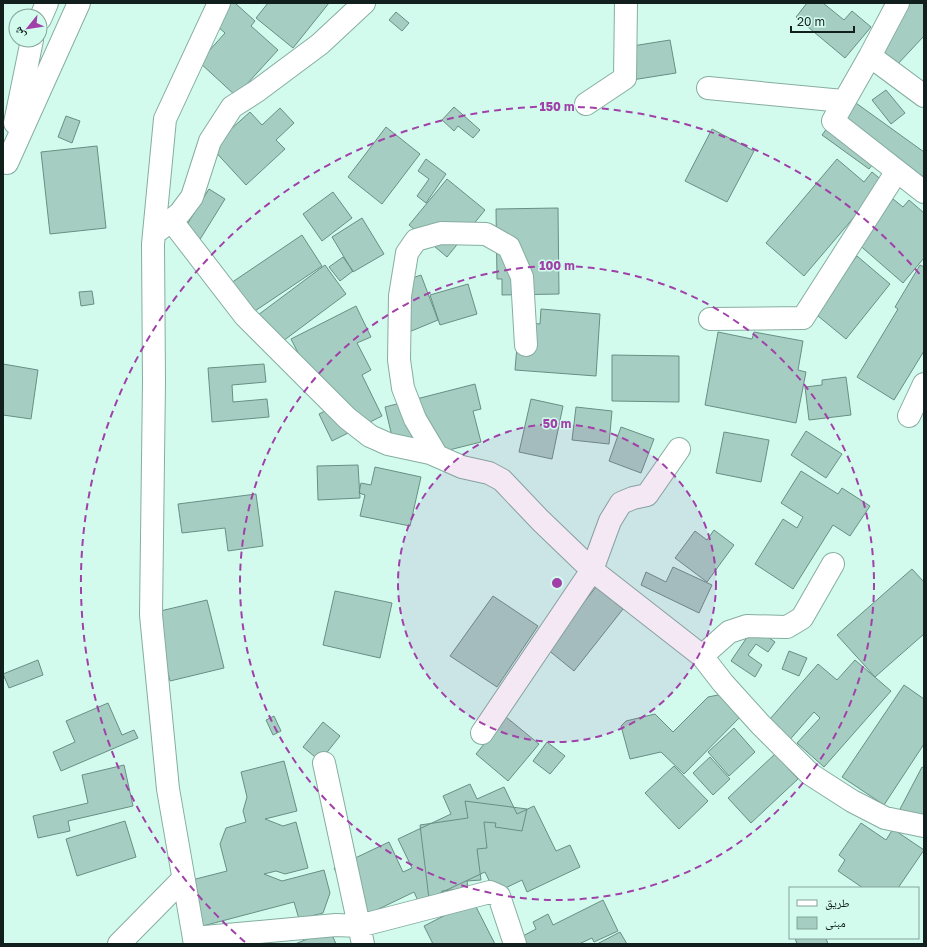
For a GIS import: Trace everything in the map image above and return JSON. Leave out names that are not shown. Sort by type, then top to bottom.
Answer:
[{"type":"street","points":[[5,170],[79,3]]},
{"type":"street","points":[[219,3],[165,119],[154,234],[151,615],[168,789],[194,941],[336,925],[361,935],[490,892],[499,896],[515,944]]},
{"type":"street","points":[[586,104],[625,78],[626,3]]},
{"type":"street","points":[[898,3],[833,121],[924,192]]},
{"type":"street","points":[[154,234],[180,213],[192,197],[210,141],[232,107],[257,91],[320,44],[360,6]]},
{"type":"street","points":[[5,170],[30,48]]},
{"type":"street","points":[[870,56],[924,96]]},
{"type":"street","points":[[708,88],[844,101]]},
{"type":"street","points":[[710,319],[803,318],[897,171]]},
{"type":"street","points":[[171,220],[245,316],[347,418],[370,436],[388,444],[430,453],[462,467],[489,473],[502,480],[540,520],[592,570],[702,656],[723,683],[754,718],[810,774],[852,801],[885,818],[924,826]]},
{"type":"street","points":[[437,456],[415,419],[403,388],[399,360],[400,296],[407,253],[416,240],[441,233],[486,234],[509,247],[522,277],[526,346]]},
{"type":"street","points":[[909,416],[924,384]]},
{"type":"street","points":[[482,733],[592,570],[610,521],[621,504],[633,498],[647,495],[679,449]]},
{"type":"street","points":[[702,656],[729,632],[747,626],[787,627],[802,618],[833,564]]},
{"type":"street","points":[[324,763],[361,935]]},
{"type":"street","points":[[119,944],[183,879]]},
{"type":"building","points":[[223,3],[235,3],[255,21],[251,26],[278,50],[236,96],[199,62],[225,33],[209,19]]},
{"type":"building","points":[[268,3],[329,3],[293,48],[256,18]]},
{"type":"building","points":[[807,3],[823,3],[844,20],[852,11],[871,27],[845,58],[796,17]]},
{"type":"building","points":[[894,3],[924,3],[924,36],[895,67],[871,43]]},
{"type":"building","points":[[396,12],[409,23],[402,31],[389,20]]},
{"type":"building","points":[[670,40],[676,73],[632,80],[626,47]]},
{"type":"building","points":[[886,90],[905,113],[891,124],[872,100]]},
{"type":"building","points":[[849,98],[924,152],[924,188],[873,164],[869,169],[822,135]]},
{"type":"building","points":[[454,107],[480,130],[473,138],[458,126],[454,131],[442,120]]},
{"type":"building","points":[[280,108],[294,123],[276,140],[285,149],[246,185],[211,147],[250,112],[262,125]]},
{"type":"building","points":[[66,116],[80,121],[72,143],[58,137]]},
{"type":"building","points":[[386,127],[420,154],[382,204],[348,177]]},
{"type":"building","points":[[712,129],[754,151],[727,202],[685,181]]},
{"type":"building","points":[[97,146],[106,228],[50,234],[41,152]]},
{"type":"building","points":[[426,159],[446,174],[426,203],[417,196],[429,179],[418,171]]},
{"type":"building","points":[[837,159],[864,182],[872,172],[884,182],[804,276],[766,243]]},
{"type":"building","points":[[447,179],[485,210],[447,257],[409,225]]},
{"type":"building","points":[[209,189],[225,199],[199,241],[183,231]]},
{"type":"building","points":[[333,192],[352,218],[322,241],[303,214]]},
{"type":"building","points":[[893,199],[903,207],[909,200],[924,213],[924,258],[903,283],[857,243]]},
{"type":"building","points":[[558,208],[559,294],[502,295],[502,279],[497,279],[496,209]]},
{"type":"building","points":[[362,218],[384,254],[353,272],[332,237]]},
{"type":"building","points":[[302,235],[322,266],[249,315],[228,285]]},
{"type":"building","points":[[857,256],[890,284],[846,339],[812,311]]},
{"type":"building","points":[[343,257],[353,271],[340,281],[329,267]]},
{"type":"building","points":[[325,265],[346,294],[279,344],[258,315]]},
{"type":"building","points":[[920,265],[924,267],[924,351],[894,400],[857,377],[898,309],[895,307]]},
{"type":"building","points":[[421,275],[438,320],[409,332],[391,286]]},
{"type":"building","points":[[468,284],[477,314],[440,325],[430,295]]},
{"type":"building","points":[[92,291],[94,304],[81,306],[79,292]]},
{"type":"building","points":[[356,306],[371,337],[357,343],[371,370],[362,375],[382,416],[332,441],[319,414],[327,410],[291,339]]},
{"type":"building","points":[[541,309],[600,314],[596,376],[515,370],[519,322],[540,324]]},
{"type":"building","points":[[718,332],[752,339],[754,332],[803,341],[798,370],[806,372],[796,423],[705,405]]},
{"type":"building","points":[[612,355],[679,356],[679,402],[612,401]]},
{"type":"building","points":[[3,364],[38,370],[31,419],[3,415]]},
{"type":"building","points":[[264,364],[266,382],[232,385],[233,402],[267,399],[269,417],[212,422],[208,368]]},
{"type":"building","points":[[846,377],[851,415],[809,420],[805,387],[822,385],[822,380]]},
{"type":"building","points":[[475,384],[481,409],[473,411],[481,442],[409,460],[406,447],[395,449],[385,407]]},
{"type":"building","points":[[531,399],[563,406],[552,459],[519,452]]},
{"type":"building","points":[[576,407],[612,411],[609,444],[572,440]]},
{"type":"building","points":[[621,427],[654,439],[641,473],[609,461]]},
{"type":"building","points":[[806,431],[842,454],[826,478],[791,455]]},
{"type":"building","points":[[724,432],[769,440],[761,482],[716,473]]},
{"type":"building","points":[[358,465],[360,498],[318,500],[317,466]]},
{"type":"building","points":[[375,467],[421,477],[410,526],[360,516],[365,495],[359,493],[361,483],[371,485]]},
{"type":"building","points":[[801,471],[838,494],[842,488],[870,506],[850,536],[833,525],[793,589],[755,564],[783,519],[797,528],[803,517],[781,503]]},
{"type":"building","points":[[256,494],[263,546],[228,551],[225,528],[182,533],[178,504]]},
{"type":"building","points":[[714,530],[734,545],[707,582],[675,558],[695,531],[707,540]]},
{"type":"building","points":[[673,567],[712,585],[699,613],[641,585],[646,572],[666,582]]},
{"type":"building","points":[[912,569],[924,582],[924,634],[875,677],[837,635]]},
{"type":"building","points":[[596,587],[623,609],[574,671],[547,649]]},
{"type":"building","points":[[335,591],[392,603],[380,658],[323,645]]},
{"type":"building","points":[[493,596],[538,626],[497,687],[450,656]]},
{"type":"building","points":[[207,600],[224,668],[170,681],[157,629],[156,612]]},
{"type":"building","points":[[754,627],[775,642],[768,652],[756,644],[748,655],[762,665],[755,677],[731,661]]},
{"type":"building","points":[[789,651],[807,658],[799,676],[782,669]]},
{"type":"building","points":[[38,660],[43,675],[9,688],[3,674]]},
{"type":"building","points":[[855,660],[891,691],[824,767],[797,743],[820,718],[814,712],[780,751],[763,727],[818,664],[837,680]]},
{"type":"building","points":[[904,685],[924,699],[924,744],[884,805],[842,777]]},
{"type":"building","points":[[723,694],[743,714],[684,774],[661,752],[630,759],[621,726],[626,721],[655,714],[673,732],[708,697]]},
{"type":"building","points":[[108,703],[122,735],[134,730],[138,738],[61,771],[53,752],[75,742],[66,721]]},
{"type":"building","points":[[274,716],[281,731],[273,735],[266,720]]},
{"type":"building","points":[[506,717],[539,744],[508,781],[476,754]]},
{"type":"building","points":[[323,722],[340,736],[320,761],[303,747]]},
{"type":"building","points":[[734,728],[755,752],[729,776],[708,752]]},
{"type":"building","points":[[547,742],[565,756],[550,774],[533,761]]},
{"type":"building","points":[[775,754],[798,779],[751,823],[728,798]]},
{"type":"building","points":[[710,757],[730,779],[713,795],[693,773]]},
{"type":"building","points":[[284,761],[297,811],[265,819],[283,826],[296,822],[308,868],[285,874],[276,871],[264,874],[282,881],[324,870],[330,893],[323,913],[299,919],[294,902],[199,927],[188,881],[227,871],[220,844],[226,828],[246,822],[243,811],[247,797],[241,772]]},
{"type":"building","points":[[124,765],[133,806],[68,821],[70,831],[38,838],[33,816],[88,803],[82,775]]},
{"type":"building","points":[[674,766],[708,801],[679,829],[645,793]]},
{"type":"building","points":[[922,767],[924,768],[924,822],[900,809]]},
{"type":"building","points":[[470,784],[477,799],[504,787],[517,814],[534,806],[556,851],[570,845],[580,867],[527,892],[522,880],[495,893],[485,872],[419,903],[414,892],[358,919],[334,868],[389,842],[403,872],[412,868],[398,839],[451,814],[443,796]]},
{"type":"building","points":[[465,801],[527,809],[522,831],[495,827],[496,823],[484,822],[487,848],[477,849],[481,880],[467,881],[468,888],[442,891],[443,897],[429,899],[420,825],[468,818]]},
{"type":"building","points":[[125,821],[136,857],[77,876],[66,839]]},
{"type":"building","points":[[861,823],[886,840],[893,829],[924,850],[899,887],[862,887],[838,871],[845,860],[839,855]]},
{"type":"building","points":[[603,900],[618,931],[594,942],[592,938],[579,944],[527,944],[523,936],[536,929],[533,922],[548,914],[553,925]]},
{"type":"building","points":[[473,901],[495,944],[433,944],[424,926]]},
{"type":"building","points":[[330,930],[336,944],[295,944]]},
{"type":"building","points":[[620,932],[627,944],[597,944]]},
{"type":"building","points":[[795,939],[826,939],[828,944],[797,944]]}]
